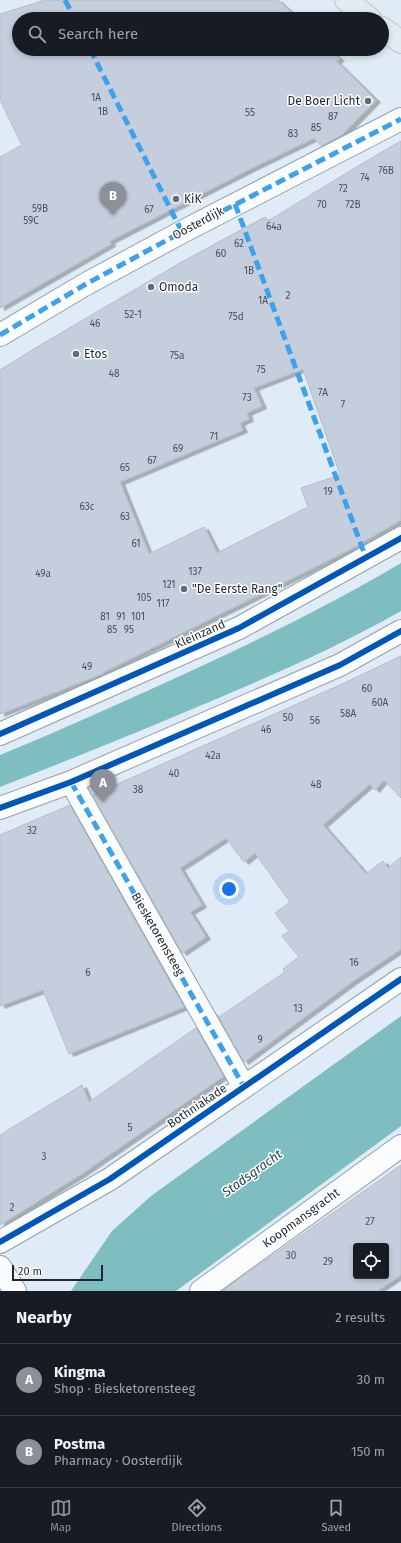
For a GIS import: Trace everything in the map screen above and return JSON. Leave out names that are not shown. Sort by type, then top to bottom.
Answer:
[{"type":"main road","points":[[346,0],[361,12]]},
{"type":"main road","points":[[389,33],[401,42]]},
{"type":"street","name":"Oosterdijk","points":[[0,335],[86,284],[175,235],[401,119]]},
{"type":"street","name":"Kleinzand","points":[[0,734],[239,628],[401,538]]},
{"type":"street","points":[[0,808],[71,782],[340,665],[401,631]]},
{"type":"street","name":"Biesketorensteeg","points":[[71,782],[244,1087]]},
{"type":"street","name":"Bothniakade","points":[[0,1242],[110,1179],[401,979]]},
{"type":"street","name":"Koopmansgracht","points":[[201,1291],[401,1146]]},
{"type":"street","points":[[0,1267],[15,1291]]},
{"type":"water","points":[[401,563],[401,611],[335,646],[267,677],[0,787],[0,755],[55,732],[244,646],[339,598]]},
{"type":"water","name":"Stadsgracht","points":[[401,1016],[401,1126],[176,1291],[71,1291],[112,1231],[151,1196]]},
{"type":"building","points":[[45,0],[278,0],[291,12],[12,12],[12,56],[337,56],[340,59],[336,61],[376,100],[342,135],[321,146],[314,138],[252,168],[110,241],[111,244],[0,308],[0,157],[22,145],[0,100],[0,14]]},
{"type":"building","points":[[401,141],[401,520],[349,550],[104,673],[0,714],[0,370],[180,263],[265,217],[268,221]],"holes":[[[303,369],[340,475],[301,488],[308,507],[217,553],[204,527],[149,554],[120,482],[243,430],[240,423],[249,419],[247,413],[262,406],[254,388]]]},
{"type":"building","points":[[401,656],[401,798],[384,780],[375,790],[370,784],[323,825],[366,874],[383,861],[388,868],[401,857],[401,949],[352,982],[244,1062],[217,1014],[219,1017],[285,972],[283,969],[299,957],[282,936],[289,931],[275,913],[290,902],[255,853],[244,862],[226,838],[180,868],[202,905],[190,912],[206,937],[182,953],[93,795],[342,684]]},
{"type":"building","points":[[70,805],[184,1007],[69,1054],[43,990],[0,1006],[0,835]]},
{"type":"building","points":[[196,1028],[224,1076],[83,1173],[0,1225],[0,1135],[82,1085],[89,1102]]},
{"type":"building","points":[[401,1165],[401,1275],[377,1291],[222,1291]]},
{"type":"marked path","points":[[65,0],[71,12]]},
{"type":"marked path","points":[[94,56],[182,232]]},
{"type":"marked path","points":[[0,335],[86,284],[182,232],[401,119]]},
{"type":"marked path","points":[[235,204],[366,558]]},
{"type":"marked path","points":[[71,782],[244,1087]]},
{"type":"cycle path","points":[[0,734],[239,628],[401,538]]},
{"type":"cycle path","points":[[0,808],[71,782],[340,665],[401,631]]},
{"type":"cycle path","points":[[0,1242],[110,1179],[401,979]]},
{"type":"place","name":"De Boer Licht","points":[[368,101]]},
{"type":"place","name":"KiK","points":[[176,199]]},
{"type":"place","name":"Postma","points":[[113,215]]},
{"type":"place","name":"Omoda","points":[[151,287]]},
{"type":"place","name":"Etos","points":[[76,354]]},
{"type":"place","name":"\"De Eerste Rang\"","points":[[184,589]]},
{"type":"place","name":"Kingma","points":[[103,802]]}]
